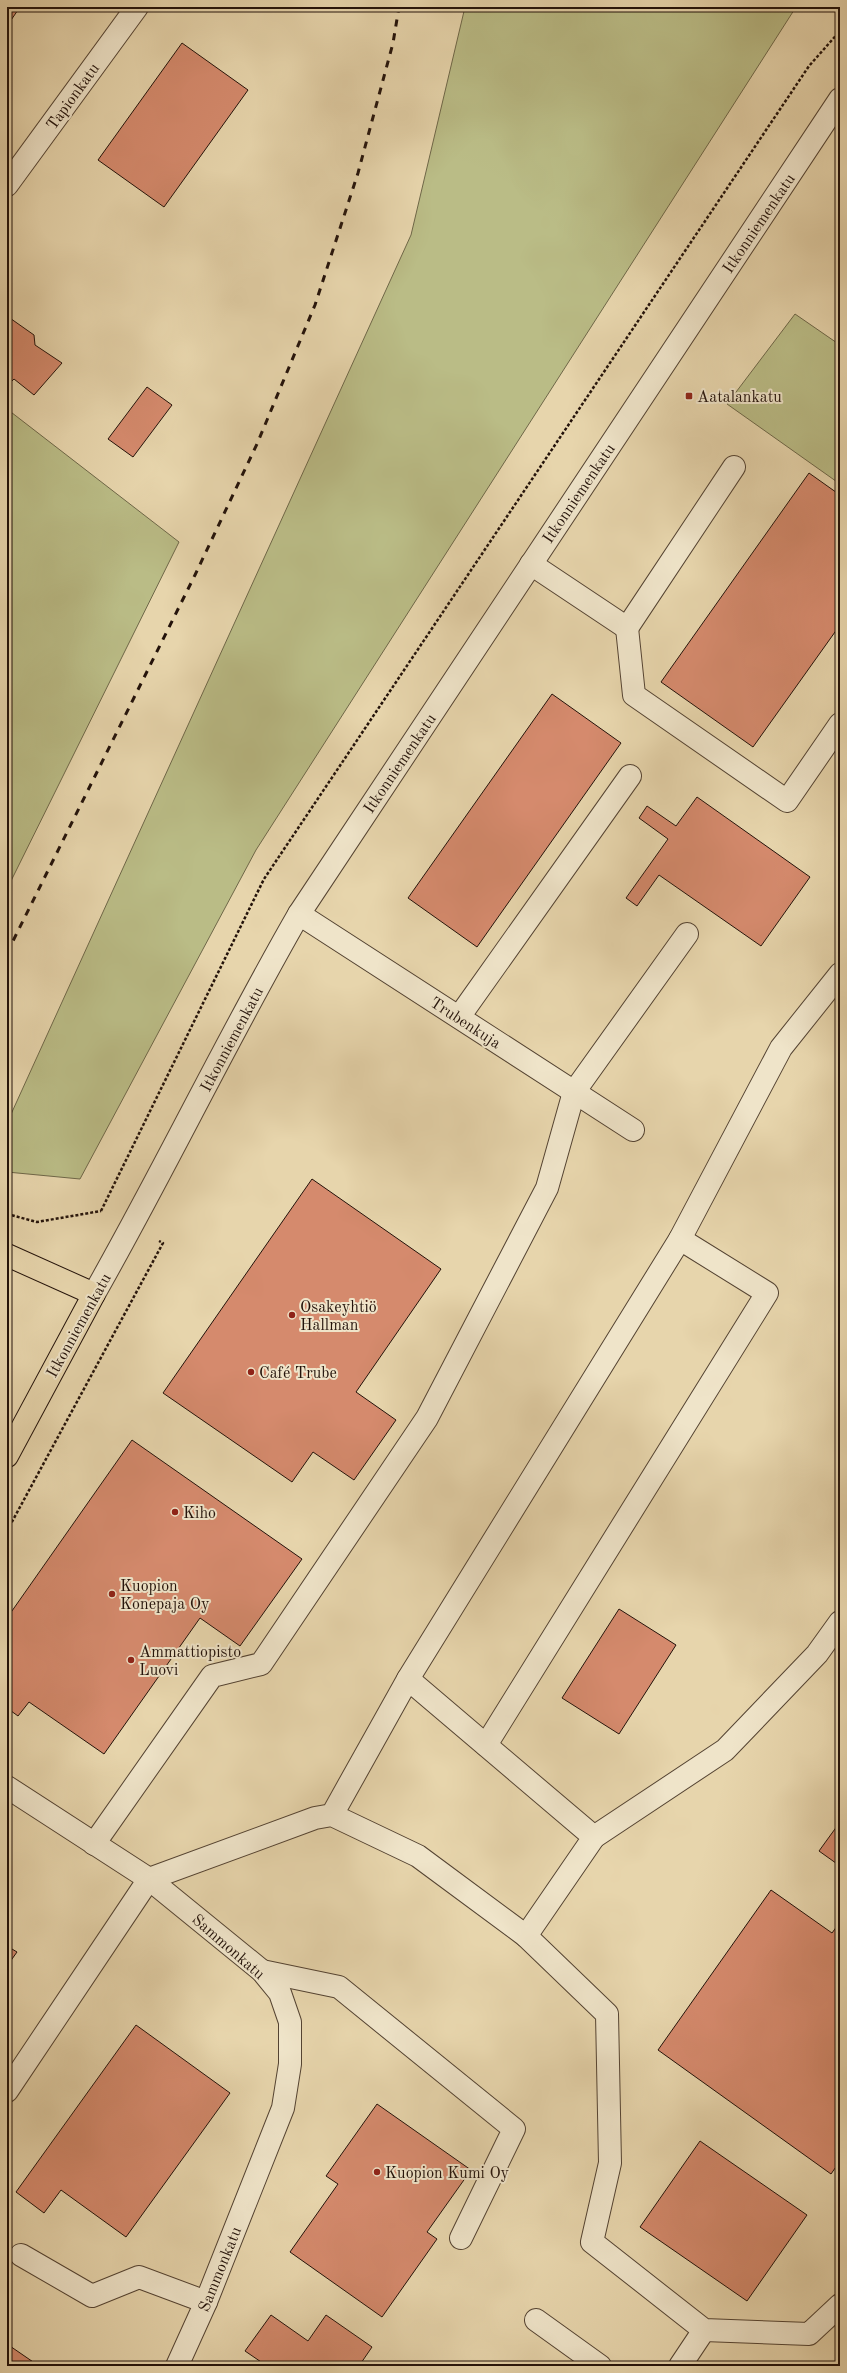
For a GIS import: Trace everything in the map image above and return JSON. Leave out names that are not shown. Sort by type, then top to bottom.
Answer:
[{"type":"main road","points":[[13,1258],[94,1294]]},
{"type":"main road","name":"Itkonniemenkatu","points":[[7,1456],[94,1294]]},
{"type":"street","name":"Tapionkatu","points":[[7,185],[137,7]]},
{"type":"street","name":"Itkonniemenkatu","points":[[94,1294],[133,1226],[270,964],[299,914],[840,99]]},
{"type":"street","points":[[734,467],[627,628],[634,695],[788,801],[840,724]]},
{"type":"street","points":[[531,564],[627,628]]},
{"type":"street","points":[[459,1017],[630,776]]},
{"type":"street","name":"Trubenkuja","points":[[299,914],[633,1130]]},
{"type":"street","points":[[94,1844],[212,1676],[261,1664],[427,1418],[547,1188],[574,1092],[687,934]]},
{"type":"street","points":[[332,1815],[408,1679],[680,1239],[780,1048],[840,974]]},
{"type":"street","points":[[486,1745],[766,1293],[680,1239]]},
{"type":"street","points":[[526,1936],[594,1837],[725,1750],[817,1654],[840,1622]]},
{"type":"street","points":[[408,1679],[594,1837]]},
{"type":"street","name":"Sammonkatu","points":[[7,1787],[149,1879],[262,1971],[280,1993],[290,2022],[290,2064],[283,2108],[206,2302],[177,2366]]},
{"type":"street","points":[[7,2091],[149,1879],[315,1818],[332,1815],[418,1856],[526,1936],[608,2014],[610,2163],[592,2242],[704,2330],[809,2334],[840,2305]]},
{"type":"street","points":[[262,1971],[339,1987],[514,2129],[461,2238]]},
{"type":"street","points":[[21,2255],[92,2296],[139,2277],[206,2302]]},
{"type":"street","points":[[536,2320],[600,2366]]},
{"type":"street","points":[[680,2366],[704,2330]]},
{"type":"path","points":[[102,1211],[264,879],[804,72],[840,31]]},
{"type":"path","points":[[7,1214],[37,1222]]},
{"type":"path","points":[[7,1531],[163,1242]]},
{"type":"green space","points":[[465,7],[796,7],[256,850],[80,1179],[7,1172],[7,1123],[411,235]]},
{"type":"green space","points":[[795,314],[840,345],[840,484],[727,404]]},
{"type":"green space","points":[[7,409],[179,542],[7,889]]},
{"type":"building","points":[[7,7],[20,7],[7,26]]},
{"type":"building","points":[[182,43],[248,90],[164,207],[98,160]]},
{"type":"building","points":[[7,316],[34,335],[35,345],[62,363],[34,395],[14,379],[7,386]]},
{"type":"building","points":[[147,387],[172,405],[133,457],[108,439]]},
{"type":"building","points":[[809,473],[840,495],[840,625],[753,747],[661,682]]},
{"type":"building","points":[[552,694],[621,743],[477,947],[408,898]]},
{"type":"building","points":[[697,797],[810,877],[761,946],[659,875],[637,906],[626,898],[668,839],[639,818],[647,806],[676,826]]},
{"type":"building","points":[[312,1179],[441,1269],[356,1392],[396,1420],[354,1480],[313,1452],[292,1482],[163,1393]]},
{"type":"building","points":[[132,1440],[302,1559],[240,1646],[200,1618],[104,1754],[29,1702],[18,1716],[7,1708],[7,1618]]},
{"type":"building","points":[[619,1609],[676,1645],[619,1734],[562,1698]]},
{"type":"building","points":[[840,1822],[840,1866],[819,1851]]},
{"type":"building","points":[[771,1890],[832,1933],[840,1922],[840,2161],[831,2174],[658,2050]]},
{"type":"building","points":[[7,1946],[17,1952],[7,1966]]},
{"type":"building","points":[[136,2025],[230,2093],[126,2237],[61,2190],[44,2213],[16,2192]]},
{"type":"building","points":[[377,2104],[471,2170],[427,2232],[437,2239],[382,2317],[290,2252],[338,2184],[326,2176]]},
{"type":"building","points":[[700,2141],[807,2215],[747,2301],[640,2227]]},
{"type":"building","points":[[271,2315],[308,2341],[326,2315],[372,2347],[359,2366],[267,2366],[245,2351]]},
{"type":"building","points":[[7,2344],[39,2366],[7,2366]]},
{"type":"railway","points":[[7,953],[195,575],[257,444],[315,305],[358,173],[393,43],[399,7]]},
{"type":"place","name":"Aatalankatu","points":[[689,396]]},
{"type":"place","name":"Osakeyhtiö Hallman","points":[[292,1315]]},
{"type":"place","name":"Café Trube","points":[[251,1372]]},
{"type":"place","name":"Kiho","points":[[175,1512]]},
{"type":"place","name":"Kuopion Konepaja Oy","points":[[112,1594]]},
{"type":"place","name":"Ammattiopisto Luovi","points":[[131,1660]]},
{"type":"place","name":"Kuopion Kumi Oy","points":[[377,2172]]}]
